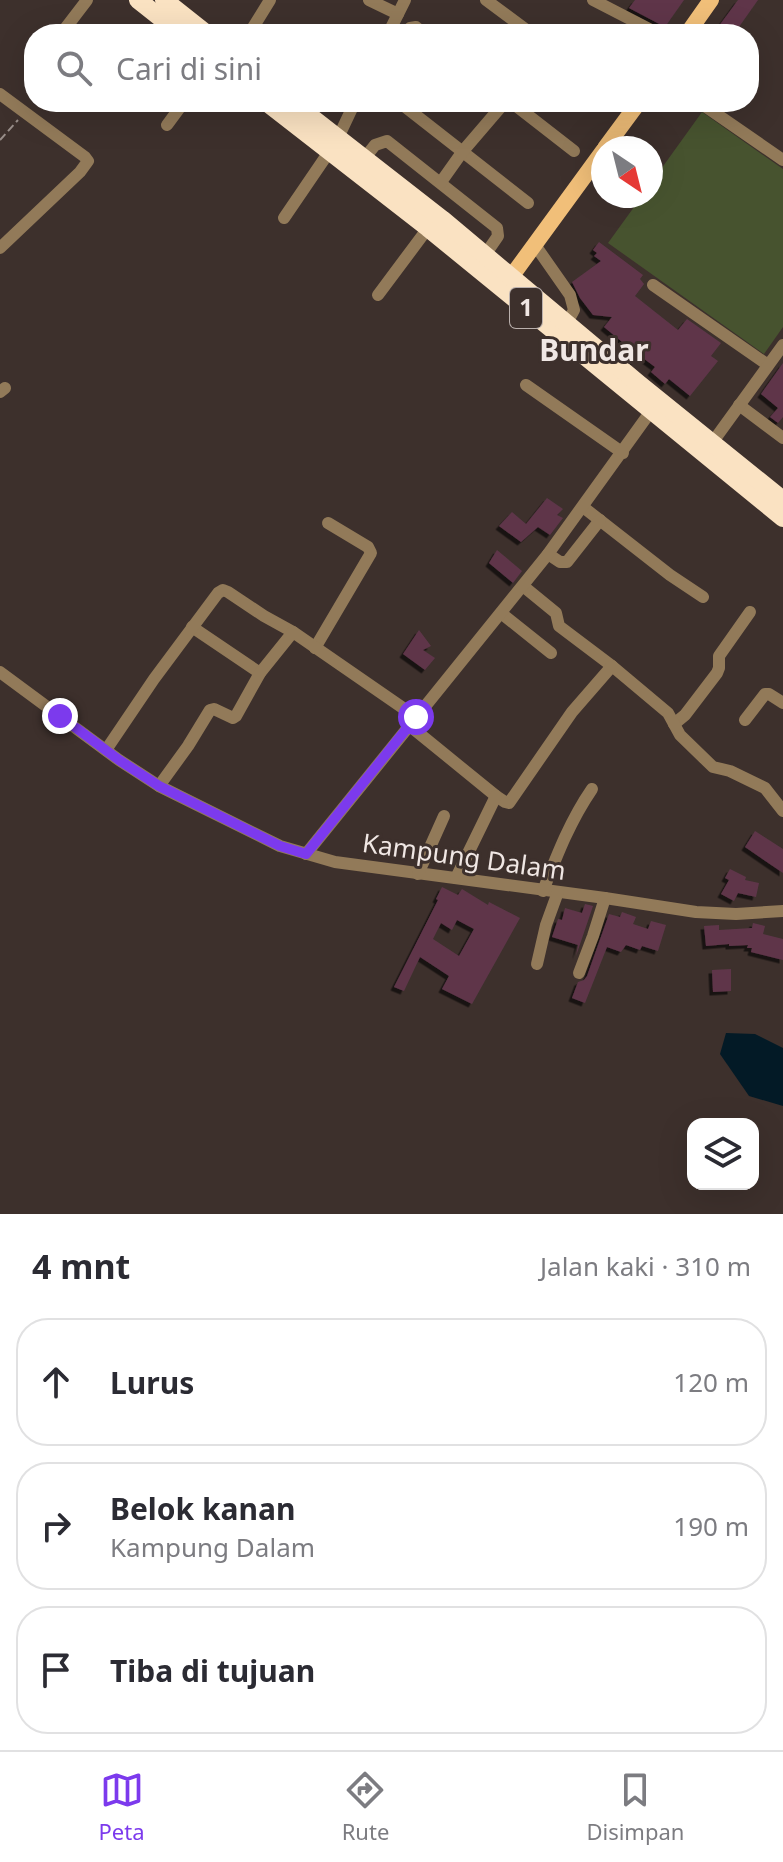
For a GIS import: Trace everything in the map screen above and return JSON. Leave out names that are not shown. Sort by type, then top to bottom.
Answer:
[{"type":"highway","points":[[138,0],[168,24]]},
{"type":"highway","points":[[164,0],[194,24]]},
{"type":"highway","name":"1","points":[[282,112],[334,145],[485,255],[651,411],[783,518]]},
{"type":"highway","name":"1","points":[[302,112],[334,145]]},
{"type":"highway","name":"1","points":[[359,165],[428,228],[783,500]]},
{"type":"main road","points":[[694,24],[711,0]]},
{"type":"main road","points":[[614,136],[632,112]]},
{"type":"main road","points":[[511,277],[591,168]]},
{"type":"street","points":[[69,24],[87,0]]},
{"type":"street","points":[[255,24],[270,0]]},
{"type":"street","points":[[369,0],[398,14]]},
{"type":"street","points":[[393,24],[405,0]]},
{"type":"street","points":[[486,0],[518,24]]},
{"type":"street","points":[[593,0],[640,24]]},
{"type":"street","points":[[0,94],[24,111]]},
{"type":"street","points":[[0,248],[87,164],[85,157],[25,112]]},
{"type":"street","points":[[167,125],[177,112]]},
{"type":"street","points":[[284,218],[334,145],[350,112]]},
{"type":"street","points":[[412,112],[528,203]]},
{"type":"street","points":[[441,182],[463,151],[499,112]]},
{"type":"street","points":[[521,112],[574,151]]},
{"type":"street","points":[[713,112],[783,160]]},
{"type":"street","points":[[359,165],[375,145],[387,141],[497,228],[498,236],[485,255]]},
{"type":"street","points":[[378,295],[428,228]]},
{"type":"street","points":[[535,245],[573,302],[574,310],[562,328]]},
{"type":"street","points":[[653,285],[768,365]]},
{"type":"street","points":[[712,443],[783,345]]},
{"type":"street","points":[[526,385],[623,453]]},
{"type":"street","points":[[739,405],[783,438]]},
{"type":"street","points":[[306,854],[548,554],[651,411]]},
{"type":"street","points":[[583,507],[703,597]]},
{"type":"street","points":[[548,554],[560,562],[567,562],[600,520]]},
{"type":"street","points":[[315,648],[371,553],[368,547],[328,523]]},
{"type":"street","points":[[523,586],[556,613],[559,626],[659,703],[683,738],[713,767],[759,784],[773,795],[783,811]]},
{"type":"street","points":[[106,750],[192,627],[223,590],[293,632],[413,721],[507,803],[513,799],[572,712],[612,666]]},
{"type":"street","points":[[674,724],[685,715],[717,673],[719,656],[750,612]]},
{"type":"street","points":[[501,613],[551,653]]},
{"type":"street","points":[[192,627],[260,673]]},
{"type":"street","points":[[159,786],[210,710],[234,718],[260,673],[293,632]]},
{"type":"street","name":"Kampung Dalam","points":[[0,672],[132,770],[280,846],[306,854],[335,862],[718,914],[783,911]]},
{"type":"street","points":[[745,720],[764,695],[769,694],[783,703]]},
{"type":"street","points":[[543,891],[575,814],[592,789]]},
{"type":"street","points":[[456,878],[496,796]]},
{"type":"street","points":[[418,874],[444,816]]},
{"type":"street","points":[[537,964],[558,892]]},
{"type":"street","points":[[579,973],[605,898]]},
{"type":"path","points":[[0,140],[25,112]]},
{"type":"green space","points":[[702,112],[783,169],[783,327],[764,354],[608,243],[633,208],[663,208],[663,166]]},
{"type":"water","points":[[726,1033],[755,1034],[783,1048],[783,1106],[749,1096],[720,1054]]},
{"type":"building","points":[[635,0],[684,0],[667,24],[659,24],[629,8]]},
{"type":"building","points":[[738,0],[758,0],[741,24],[720,24]]},
{"type":"building","points":[[599,242],[643,275],[640,279],[644,284],[635,296],[678,330],[687,319],[721,343],[711,356],[718,361],[690,396],[669,379],[665,384],[651,372],[655,367],[639,355],[634,362],[627,357],[633,351],[604,327],[612,317],[593,315],[580,298],[572,282],[601,261],[594,256],[597,253],[593,250]]},
{"type":"building","points":[[783,363],[783,417],[778,423],[770,417],[778,408],[761,394]]},
{"type":"building","points":[[547,498],[563,509],[557,515],[563,518],[550,535],[538,527],[521,542],[499,526],[512,512],[526,524]]},
{"type":"building","points":[[497,550],[522,571],[513,583],[489,563]]},
{"type":"building","points":[[419,630],[431,646],[423,650],[435,658],[425,670],[403,654]]},
{"type":"building","points":[[755,831],[783,849],[783,873],[745,847]]},
{"type":"building","points":[[730,869],[746,877],[745,880],[759,883],[756,897],[738,893],[734,901],[721,894],[729,880],[725,878]]},
{"type":"building","points":[[442,887],[458,895],[462,889],[488,905],[489,902],[520,918],[472,1004],[442,989],[449,976],[420,957],[404,991],[394,987]],"holes":[[[457,920],[474,929],[459,956],[433,939],[441,923],[452,930]]]},
{"type":"building","points":[[585,904],[593,906],[576,956],[578,945],[552,937],[565,908],[582,913]]},
{"type":"building","points":[[622,912],[636,917],[633,924],[648,929],[651,921],[666,925],[658,951],[626,945],[621,952],[607,947],[585,1003],[572,998],[578,982],[587,976],[609,914],[620,917]]},
{"type":"building","points":[[753,923],[765,926],[763,934],[783,939],[783,960],[751,952],[752,948],[747,948],[748,945],[706,946],[704,926],[719,925],[719,930],[752,928]]},
{"type":"building","points":[[731,969],[731,991],[713,992],[712,970]]},
{"type":"district","name":"Bundar","points":[[594,351]]},
{"type":"route","points":[[60,716],[132,770],[159,786],[280,846],[306,854],[416,717]]}]
